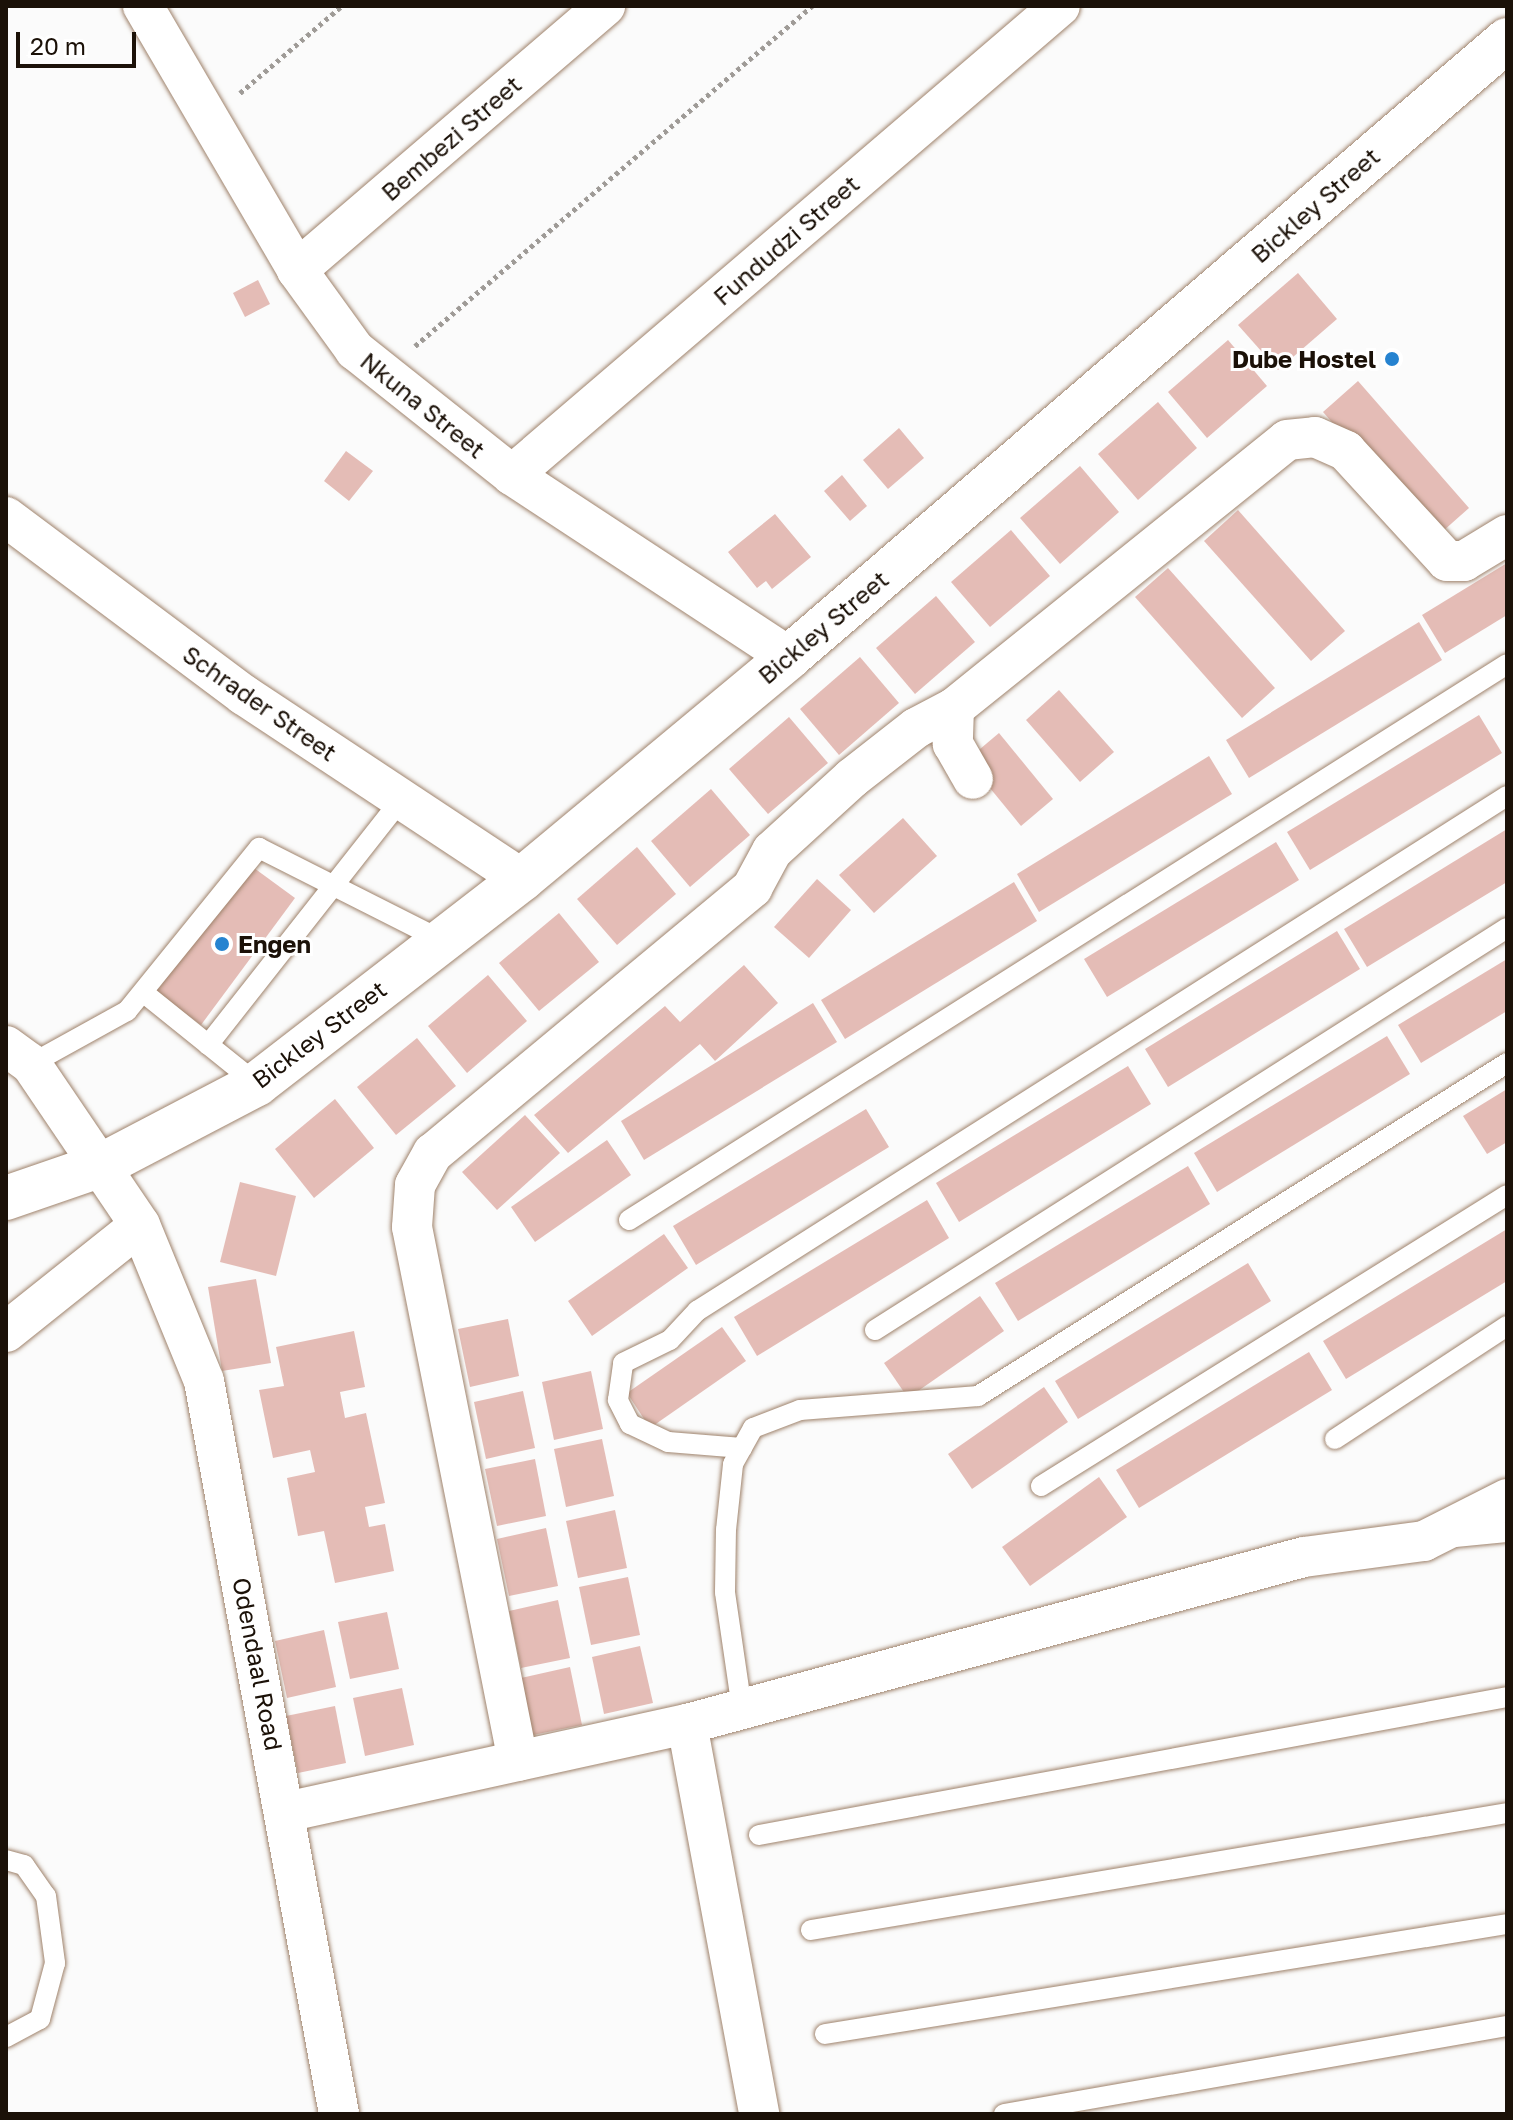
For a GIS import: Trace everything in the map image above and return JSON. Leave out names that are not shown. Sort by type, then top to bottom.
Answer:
[{"type":"street","name":"Nkuna Street","points":[[143,6],[206,122],[297,270],[381,376],[512,475],[789,657]]},
{"type":"street","name":"Bembezi Street","points":[[297,270],[605,6]]},
{"type":"street","name":"Fundudzi Street","points":[[512,475],[1060,6]]},
{"type":"street","name":"Bickley Street","points":[[6,1198],[102,1165],[257,1084],[522,879],[789,657],[1507,40]]},
{"type":"street","points":[[518,1761],[412,1227],[415,1185],[454,1134],[765,894],[772,851],[816,809],[916,728],[954,708],[1287,440],[1315,437],[1346,451],[1447,561],[1464,561],[1507,535]]},
{"type":"street","name":"Schrader Street","points":[[6,517],[244,695],[522,879]]},
{"type":"street","points":[[954,708],[953,744],[973,779]]},
{"type":"street","name":"Odendaal Road","points":[[19,1055],[102,1165],[140,1225],[204,1381],[286,1812],[339,2114]]},
{"type":"street","points":[[6,1332],[140,1225]]},
{"type":"street","points":[[286,1812],[687,1724],[1228,1576],[1424,1541],[1507,1499]]},
{"type":"street","points":[[687,1724],[759,2114]]},
{"type":"lane","points":[[629,1220],[1507,664]]},
{"type":"lane","points":[[742,1448],[668,1442],[630,1424],[618,1400],[623,1363],[670,1340],[697,1311],[1507,796]]},
{"type":"lane","points":[[208,1045],[332,882],[401,800]]},
{"type":"lane","points":[[19,1055],[103,1028],[144,993],[253,852],[272,852],[441,940]]},
{"type":"lane","points":[[875,1330],[1507,928]]},
{"type":"lane","points":[[144,993],[257,1084]]},
{"type":"lane","points":[[742,1709],[725,1592],[733,1464],[753,1428],[800,1410],[978,1396],[1507,1063]]},
{"type":"lane","points":[[1041,1486],[1507,1195]]},
{"type":"lane","points":[[1335,1439],[1507,1326]]},
{"type":"lane","points":[[1424,1541],[1507,1532]]},
{"type":"lane","points":[[759,1835],[1507,1697]]},
{"type":"lane","points":[[811,1930],[1507,1813]]},
{"type":"lane","points":[[6,1860],[24,1865],[46,1896],[55,1963],[40,2019],[6,2037]]},
{"type":"lane","points":[[825,2034],[1507,1924]]},
{"type":"lane","points":[[1004,2114],[1507,2026]]},
{"type":"path","points":[[206,122],[342,6]]},
{"type":"path","points":[[381,376],[812,6]]},
{"type":"building","points":[[1298,273],[1337,319],[1278,370],[1238,325]]},
{"type":"building","points":[[258,280],[270,304],[245,317],[233,293]]},
{"type":"building","points":[[1228,340],[1267,386],[1207,438],[1168,392]]},
{"type":"building","points":[[1358,381],[1469,508],[1434,539],[1323,412]]},
{"type":"building","points":[[1158,402],[1197,448],[1138,500],[1098,454]]},
{"type":"building","points":[[899,428],[924,458],[888,489],[863,460]]},
{"type":"building","points":[[346,451],[373,471],[349,501],[324,481]]},
{"type":"building","points":[[1080,466],[1119,512],[1060,564],[1020,518]]},
{"type":"building","points":[[842,475],[867,506],[850,521],[824,491]]},
{"type":"building","points":[[1238,510],[1345,631],[1311,661],[1204,541]]},
{"type":"building","points":[[775,514],[811,557],[772,589],[766,581],[757,588],[728,552]]},
{"type":"building","points":[[1011,530],[1050,576],[990,627],[951,582]]},
{"type":"building","points":[[1507,563],[1507,615],[1445,653],[1422,615]]},
{"type":"building","points":[[1168,568],[1275,688],[1242,718],[1135,597]]},
{"type":"building","points":[[936,596],[975,642],[915,694],[876,648]]},
{"type":"building","points":[[1419,622],[1442,660],[1249,778],[1226,740]]},
{"type":"building","points":[[860,657],[899,703],[839,755],[800,709]]},
{"type":"building","points":[[1059,690],[1114,752],[1080,782],[1026,720]]},
{"type":"building","points":[[1479,715],[1502,753],[1310,870],[1287,832]]},
{"type":"building","points":[[789,717],[828,763],[768,814],[729,769]]},
{"type":"building","points":[[999,733],[1053,799],[1021,826],[967,760]]},
{"type":"building","points":[[1209,756],[1232,794],[1039,912],[1017,874]]},
{"type":"building","points":[[711,789],[750,835],[690,887],[651,841]]},
{"type":"building","points":[[903,818],[937,856],[874,913],[839,875]]},
{"type":"building","points":[[1507,829],[1507,882],[1367,967],[1344,929]]},
{"type":"building","points":[[1276,842],[1299,880],[1107,997],[1084,959]]},
{"type":"building","points":[[637,847],[676,894],[617,945],[577,899]]},
{"type":"building","points":[[250,865],[295,898],[201,1025],[156,992]]},
{"type":"building","points":[[817,879],[851,910],[809,958],[774,927]]},
{"type":"building","points":[[1014,882],[1037,921],[845,1039],[821,1000]]},
{"type":"building","points":[[559,913],[599,962],[539,1011],[499,963]]},
{"type":"building","points":[[1337,931],[1360,969],[1168,1087],[1145,1049]]},
{"type":"building","points":[[1507,959],[1507,1011],[1421,1063],[1398,1025]]},
{"type":"building","points":[[744,965],[778,1003],[715,1061],[700,1044],[568,1153],[534,1115],[665,1006],[680,1022]]},
{"type":"building","points":[[488,975],[527,1021],[467,1073],[428,1026]]},
{"type":"building","points":[[813,1003],[837,1042],[644,1160],[621,1121]]},
{"type":"building","points":[[1387,1036],[1410,1074],[1217,1192],[1194,1153]]},
{"type":"building","points":[[417,1038],[456,1086],[396,1135],[357,1087]]},
{"type":"building","points":[[1128,1066],[1151,1104],[959,1222],[936,1183]]},
{"type":"building","points":[[1507,1089],[1507,1142],[1487,1154],[1463,1116]]},
{"type":"building","points":[[335,1099],[374,1148],[314,1198],[275,1149]]},
{"type":"building","points":[[866,1109],[889,1147],[696,1265],[673,1226]]},
{"type":"building","points":[[525,1115],[560,1153],[497,1210],[462,1172]]},
{"type":"building","points":[[607,1140],[631,1175],[535,1242],[511,1207]]},
{"type":"building","points":[[1188,1166],[1210,1204],[1018,1321],[995,1283]]},
{"type":"building","points":[[240,1182],[296,1196],[276,1276],[220,1262]]},
{"type":"building","points":[[927,1200],[949,1238],[757,1356],[734,1317]]},
{"type":"building","points":[[1507,1229],[1507,1281],[1346,1379],[1323,1341]]},
{"type":"building","points":[[664,1234],[688,1268],[592,1336],[568,1301]]},
{"type":"building","points":[[1248,1263],[1271,1301],[1078,1419],[1055,1381]]},
{"type":"building","points":[[256,1279],[271,1363],[222,1371],[208,1287]]},
{"type":"building","points":[[980,1296],[1004,1331],[908,1398],[884,1363]]},
{"type":"building","points":[[508,1319],[519,1376],[470,1387],[458,1329]]},
{"type":"building","points":[[722,1327],[746,1361],[650,1428],[627,1393]]},
{"type":"building","points":[[354,1331],[365,1387],[340,1392],[345,1418],[366,1413],[385,1503],[365,1507],[369,1527],[385,1524],[394,1571],[335,1583],[324,1531],[298,1536],[287,1478],[315,1472],[310,1450],[273,1458],[259,1390],[284,1386],[276,1347]]},
{"type":"building","points":[[1309,1352],[1332,1390],[1139,1508],[1116,1470]]},
{"type":"building","points":[[591,1371],[603,1429],[554,1440],[542,1382]]},
{"type":"building","points":[[1044,1387],[1068,1422],[972,1489],[948,1454]]},
{"type":"building","points":[[523,1391],[535,1448],[486,1459],[474,1402]]},
{"type":"building","points":[[602,1439],[614,1496],[566,1507],[554,1449]]},
{"type":"building","points":[[535,1459],[546,1516],[497,1526],[485,1469]]},
{"type":"building","points":[[1099,1477],[1127,1517],[1030,1586],[1002,1547]]},
{"type":"building","points":[[615,1510],[627,1568],[578,1578],[566,1521]]},
{"type":"building","points":[[546,1528],[558,1586],[509,1596],[497,1539]]},
{"type":"building","points":[[628,1577],[640,1635],[591,1645],[579,1587]]},
{"type":"building","points":[[558,1600],[570,1658],[521,1668],[509,1611]]},
{"type":"building","points":[[387,1612],[399,1669],[350,1679],[338,1622]]},
{"type":"building","points":[[324,1630],[336,1687],[287,1698],[275,1641]]},
{"type":"building","points":[[640,1646],[653,1703],[604,1714],[592,1657]]},
{"type":"building","points":[[570,1667],[582,1725],[533,1735],[521,1678]]},
{"type":"building","points":[[402,1688],[414,1745],[365,1756],[353,1698]]},
{"type":"building","points":[[335,1706],[346,1763],[298,1773],[286,1716]]},
{"type":"place","name":"Dube Hostel","points":[[1392,359]]},
{"type":"place","name":"Engen","points":[[222,944]]}]
